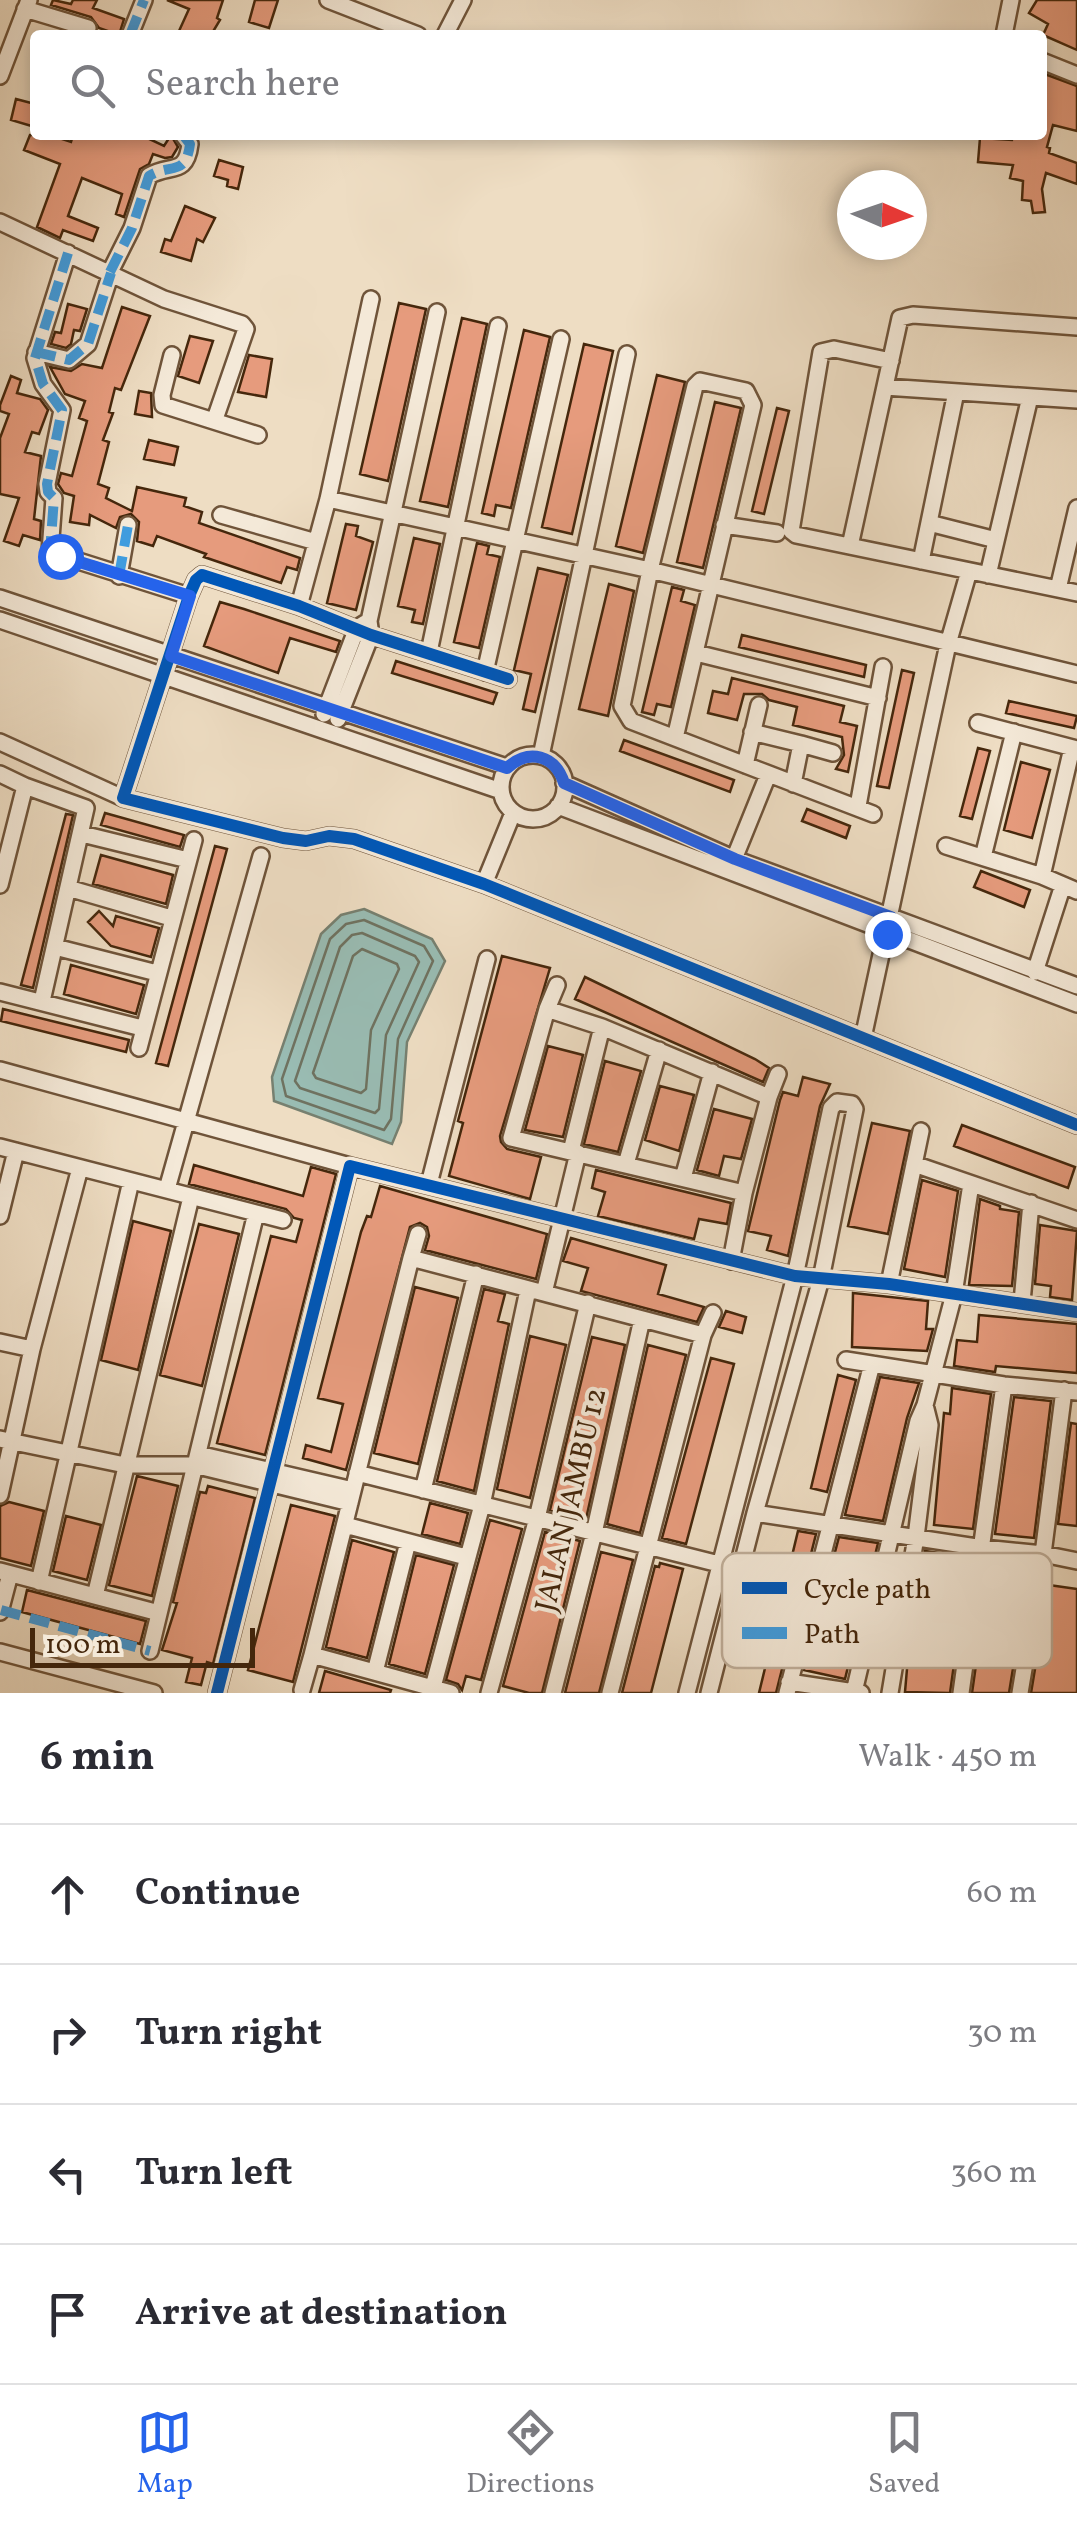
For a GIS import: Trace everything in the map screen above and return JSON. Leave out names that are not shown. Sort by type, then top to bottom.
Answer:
[{"type":"street","points":[[132,30],[144,0]]},
{"type":"street","points":[[328,0],[405,30]]},
{"type":"street","points":[[448,30],[463,0]]},
{"type":"street","points":[[1005,30],[1012,0]]},
{"type":"street","points":[[0,76],[27,4],[88,28]]},
{"type":"street","points":[[1047,63],[1077,75]]},
{"type":"street","points":[[36,352],[69,360],[85,348],[149,176],[179,168],[186,161],[190,144],[187,140]]},
{"type":"street","points":[[0,222],[164,299],[242,324],[246,330],[215,419]]},
{"type":"street","points":[[68,253],[36,352],[36,368],[43,384],[62,410],[46,484],[54,498],[50,552],[190,596]]},
{"type":"street","points":[[300,606],[328,499],[371,299]]},
{"type":"street","points":[[326,730],[366,628],[436,312]]},
{"type":"street","points":[[850,546],[900,318],[1077,327]]},
{"type":"street","points":[[429,652],[498,326]]},
{"type":"street","points":[[485,672],[562,339]]},
{"type":"street","points":[[891,361],[834,350],[821,352],[791,531],[796,536],[1077,593]]},
{"type":"street","points":[[541,756],[627,354]]},
{"type":"street","points":[[172,355],[163,405],[258,435]]},
{"type":"street","points":[[675,738],[753,405],[746,391],[700,381],[695,386],[650,570],[622,706],[631,722],[873,814]]},
{"type":"street","points":[[885,387],[1077,400]]},
{"type":"street","points":[[921,561],[956,392]]},
{"type":"street","points":[[988,575],[1030,397]]},
{"type":"street","points":[[328,499],[650,570],[1077,674]]},
{"type":"street","points":[[1058,589],[1077,508]]},
{"type":"street","points":[[221,515],[316,542]]},
{"type":"street","points":[[929,523],[996,540]]},
{"type":"street","points":[[119,576],[128,525]]},
{"type":"street","points":[[724,525],[777,533]]},
{"type":"street","points":[[863,1038],[948,644],[969,571]]},
{"type":"street","points":[[124,798],[190,596],[202,575],[508,679]]},
{"type":"street","points":[[0,598],[507,768]]},
{"type":"street","points":[[0,620],[501,791]]},
{"type":"street","points":[[696,654],[878,698]]},
{"type":"street","points":[[858,806],[883,667]]},
{"type":"street","points":[[744,765],[759,705]]},
{"type":"street","points":[[978,723],[1075,749],[1042,876]]},
{"type":"street","points":[[752,732],[834,753]]},
{"type":"street","points":[[983,857],[1014,732]]},
{"type":"street","points":[[0,742],[124,798],[284,838],[306,841],[329,836],[354,840],[484,884],[1077,1125]]},
{"type":"street","points":[[793,784],[801,744]]},
{"type":"street","points":[[564,783],[558,806],[537,819],[514,812],[501,791],[507,768],[517,759],[541,756],[552,762],[564,783],[732,866],[887,934],[1077,1004]]},
{"type":"street","points":[[0,774],[86,808],[42,1002]]},
{"type":"street","points":[[732,866],[768,775]]},
{"type":"street","points":[[0,884],[25,786]]},
{"type":"street","points":[[558,806],[891,917],[1077,986]]},
{"type":"street","points":[[484,884],[514,812]]},
{"type":"street","points":[[82,834],[188,860]]},
{"type":"street","points":[[139,1048],[194,840]]},
{"type":"street","points":[[946,846],[1070,888],[1035,972]]},
{"type":"street","points":[[168,1189],[261,856]]},
{"type":"street","points":[[68,888],[171,918]]},
{"type":"street","points":[[55,947],[157,973]]},
{"type":"street","points":[[430,1184],[488,959]]},
{"type":"street","points":[[557,986],[510,1134],[514,1139],[744,1193]]},
{"type":"street","points":[[0,992],[142,1028]]},
{"type":"street","points":[[547,1009],[602,1027],[769,1097]]},
{"type":"street","points":[[433,1687],[536,1291],[560,1219],[602,1027]]},
{"type":"street","points":[[626,1164],[659,1050]]},
{"type":"street","points":[[0,1070],[350,1166],[732,1262],[795,1276],[889,1284],[1077,1312]]},
{"type":"street","points":[[682,1178],[712,1072]]},
{"type":"street","points":[[732,1262],[744,1193],[778,1074]]},
{"type":"street","points":[[687,1693],[795,1276],[832,1108],[837,1102],[852,1104],[856,1109],[821,1279],[745,1553]]},
{"type":"street","points":[[889,1284],[922,1131]]},
{"type":"street","points":[[0,1216],[8,1149],[283,1220]]},
{"type":"street","points":[[914,1164],[1077,1220]]},
{"type":"street","points":[[217,1693],[350,1166]]},
{"type":"street","points":[[0,1495],[5,1440],[80,1168]]},
{"type":"street","points":[[40,1582],[131,1181]]},
{"type":"street","points":[[888,1553],[918,1421],[954,1294],[971,1184]]},
{"type":"street","points":[[95,1596],[192,1197]]},
{"type":"street","points":[[1022,1302],[1031,1203]]},
{"type":"street","points":[[150,1651],[256,1213]]},
{"type":"street","points":[[302,1690],[418,1234]]},
{"type":"street","points":[[411,1258],[704,1335]]},
{"type":"street","points":[[423,1490],[476,1274]]},
{"type":"street","points":[[489,1693],[588,1303]]},
{"type":"street","points":[[610,1693],[713,1313]]},
{"type":"street","name":"JALAN JAMBU 12","points":[[553,1693],[642,1319]]},
{"type":"street","points":[[0,1342],[32,1349]]},
{"type":"street","points":[[846,1360],[1004,1385],[1071,1391],[1043,1553]]},
{"type":"street","points":[[823,1553],[872,1364]]},
{"type":"street","points":[[982,1553],[1004,1385]]},
{"type":"street","points":[[913,1553],[930,1425],[925,1405]]},
{"type":"street","points":[[5,1440],[125,1465],[196,1460],[351,1496]]},
{"type":"street","points":[[358,1472],[719,1564]]},
{"type":"street","points":[[755,1513],[1033,1553]]},
{"type":"street","points":[[345,1526],[466,1557]]},
{"type":"street","points":[[375,1672],[408,1542]]},
{"type":"street","points":[[1052,1556],[1077,1562]]},
{"type":"street","points":[[0,1612],[5,1573],[159,1613]]},
{"type":"street","points":[[709,1693],[722,1642]]},
{"type":"street","points":[[0,1652],[154,1693]]},
{"type":"street","points":[[312,1654],[451,1693]]},
{"type":"street","points":[[890,1693],[894,1668]]},
{"type":"street","points":[[962,1693],[966,1668]]},
{"type":"street","points":[[1020,1693],[1024,1668]]},
{"type":"street","points":[[788,1688],[857,1692]]},
{"type":"water","points":[[364,909],[432,939],[445,961],[407,1042],[401,1122],[392,1144],[274,1101],[272,1077],[321,934],[341,915]]},
{"type":"building","points":[[53,0],[71,4],[73,0],[97,0],[93,8],[124,19],[121,30],[105,30],[91,17],[51,5]]},
{"type":"building","points":[[167,0],[223,0],[214,30],[179,30],[189,9]]},
{"type":"building","points":[[255,0],[278,0],[269,28],[249,22]]},
{"type":"building","points":[[1037,0],[1077,0],[1077,50],[1047,37],[1048,24],[1029,13]]},
{"type":"building","points":[[1047,75],[1077,86],[1077,131],[1053,125],[1047,147],[1049,153],[1077,163],[1077,184],[1046,173],[1042,189],[1045,212],[1033,213],[1031,201],[1022,200],[1023,181],[1010,178],[1013,165],[978,162],[980,140],[1047,140]]},
{"type":"building","points":[[16,99],[30,103],[30,126],[11,120]]},
{"type":"building","points":[[30,135],[30,140],[151,140],[164,146],[168,140],[174,140],[178,147],[172,157],[153,154],[149,164],[140,169],[124,217],[116,214],[122,194],[82,178],[68,216],[98,228],[93,241],[63,230],[60,238],[37,227],[60,164],[24,150]]},
{"type":"building","points":[[219,160],[243,167],[238,189],[227,186],[228,180],[214,176]]},
{"type":"building","points":[[185,206],[215,218],[203,242],[197,239],[191,261],[161,252],[165,239],[171,241]]},
{"type":"building","points":[[399,303],[426,309],[388,481],[360,474]]},
{"type":"building","points":[[68,304],[87,309],[80,331],[74,330],[66,348],[51,344],[55,332],[61,333]]},
{"type":"building","points":[[122,307],[150,316],[121,390],[115,388],[109,412],[113,413],[103,440],[109,442],[98,484],[109,488],[106,498],[132,511],[137,487],[186,498],[184,506],[202,512],[199,523],[300,558],[297,570],[287,567],[281,583],[157,536],[153,546],[137,541],[139,522],[131,514],[120,517],[116,528],[90,515],[89,525],[70,522],[74,496],[64,493],[58,484],[61,473],[72,476],[87,421],[79,418],[85,401],[65,394],[50,367],[71,371],[82,364],[102,368]]},
{"type":"building","points":[[462,318],[487,324],[448,507],[420,501]]},
{"type":"building","points":[[524,330],[550,337],[511,508],[496,505],[494,516],[482,513]]},
{"type":"building","points":[[190,336],[213,341],[199,383],[178,376]]},
{"type":"building","points":[[584,344],[613,351],[572,534],[542,527]]},
{"type":"building","points":[[249,355],[272,359],[266,397],[238,392]]},
{"type":"building","points":[[657,375],[685,382],[643,553],[616,546]]},
{"type":"building","points":[[11,376],[21,380],[17,393],[40,399],[48,410],[39,434],[32,432],[25,452],[41,456],[34,519],[41,521],[40,540],[23,535],[19,546],[4,541],[19,498],[0,494],[0,438],[9,414],[0,411],[0,405]]},
{"type":"building","points":[[139,391],[151,393],[152,417],[135,414]]},
{"type":"building","points":[[715,402],[741,408],[703,568],[677,562]]},
{"type":"building","points":[[777,408],[789,411],[764,514],[752,511]]},
{"type":"building","points":[[149,440],[178,447],[174,465],[144,459]]},
{"type":"building","points":[[346,524],[358,526],[356,536],[373,542],[356,610],[327,603]]},
{"type":"building","points":[[414,538],[440,544],[423,624],[412,622],[415,610],[398,606]]},
{"type":"building","points":[[477,543],[489,546],[487,554],[500,557],[479,648],[454,642]]},
{"type":"building","points":[[538,568],[568,575],[535,712],[523,709],[531,674],[514,670]]},
{"type":"building","points":[[609,584],[634,591],[608,716],[579,709]]},
{"type":"building","points":[[672,587],[684,590],[681,601],[695,605],[671,707],[657,704],[654,715],[642,712]]},
{"type":"building","points":[[220,602],[340,641],[336,652],[290,638],[278,673],[204,646]]},
{"type":"building","points":[[742,635],[866,665],[864,677],[739,647]]},
{"type":"building","points":[[396,661],[497,693],[493,704],[392,673]]},
{"type":"building","points":[[902,670],[914,673],[889,788],[877,786]]},
{"type":"building","points":[[732,678],[844,706],[840,722],[857,726],[848,772],[836,769],[844,755],[842,737],[793,725],[797,707],[769,700],[762,694],[744,694],[737,720],[708,713],[713,691],[728,694]]},
{"type":"building","points":[[1009,701],[1077,716],[1074,728],[1006,713]]},
{"type":"building","points":[[624,740],[734,780],[730,792],[620,751]]},
{"type":"building","points":[[978,748],[990,751],[972,819],[960,816]]},
{"type":"building","points":[[1021,762],[1050,770],[1032,838],[1004,830]]},
{"type":"building","points":[[807,809],[850,826],[846,838],[802,821]]},
{"type":"building","points":[[105,813],[184,835],[180,847],[101,825]]},
{"type":"building","points":[[66,814],[73,815],[33,988],[21,985]]},
{"type":"building","points":[[215,846],[227,849],[168,1066],[156,1063]]},
{"type":"building","points":[[101,855],[173,875],[166,904],[93,884]]},
{"type":"building","points":[[981,871],[1030,890],[1024,907],[974,887]]},
{"type":"building","points":[[99,911],[113,926],[116,916],[159,928],[151,957],[111,946],[88,922]]},
{"type":"building","points":[[502,956],[550,968],[500,1136],[507,1149],[541,1157],[530,1199],[449,1176],[463,1123],[458,1121]]},
{"type":"building","points":[[71,965],[144,985],[136,1014],[64,994]]},
{"type":"building","points":[[585,977],[755,1059],[769,1068],[763,1082],[575,999]]},
{"type":"building","points":[[3,1009],[129,1040],[126,1052],[1,1021]]},
{"type":"building","points":[[548,1046],[583,1055],[563,1137],[525,1130]]},
{"type":"building","points":[[605,1061],[641,1071],[618,1152],[584,1144]]},
{"type":"building","points":[[803,1077],[830,1084],[820,1106],[788,1256],[767,1250],[771,1236],[748,1231],[780,1100],[783,1092],[798,1096]]},
{"type":"building","points":[[660,1086],[694,1095],[679,1151],[645,1140]]},
{"type":"building","points":[[714,1109],[752,1119],[741,1159],[724,1156],[719,1176],[697,1170]]},
{"type":"building","points":[[872,1123],[910,1131],[888,1234],[848,1226]]},
{"type":"building","points":[[962,1125],[1075,1167],[1068,1188],[954,1146]]},
{"type":"building","points":[[194,1165],[303,1196],[311,1167],[336,1174],[265,1455],[217,1443],[271,1236],[296,1242],[302,1220],[286,1209],[189,1184]]},
{"type":"building","points":[[596,1170],[731,1203],[727,1224],[699,1219],[694,1239],[598,1216],[605,1192],[592,1188]]},
{"type":"building","points":[[922,1180],[958,1191],[945,1277],[904,1269]]},
{"type":"building","points":[[380,1186],[547,1234],[536,1279],[425,1250],[427,1227],[420,1223],[410,1227],[346,1470],[303,1458],[306,1445],[331,1452],[343,1404],[318,1398],[361,1232],[367,1216],[371,1217]]},
{"type":"building","points":[[980,1199],[1000,1209],[1019,1212],[1012,1286],[969,1285]]},
{"type":"building","points":[[133,1221],[171,1231],[138,1370],[101,1360]]},
{"type":"building","points":[[199,1224],[239,1234],[202,1386],[160,1375]]},
{"type":"building","points":[[1040,1225],[1077,1231],[1072,1300],[1050,1297],[1051,1286],[1035,1284]]},
{"type":"building","points":[[571,1238],[666,1265],[658,1294],[704,1307],[697,1322],[581,1291],[588,1268],[563,1261]]},
{"type":"building","points":[[415,1287],[458,1298],[418,1464],[374,1453]]},
{"type":"building","points":[[484,1289],[505,1294],[498,1321],[509,1324],[474,1491],[437,1481]]},
{"type":"building","points":[[853,1293],[928,1301],[926,1329],[933,1329],[927,1351],[852,1347]]},
{"type":"building","points":[[726,1311],[746,1317],[742,1333],[719,1327]]},
{"type":"building","points":[[979,1315],[1077,1324],[1077,1373],[996,1366],[995,1372],[954,1366],[957,1340],[977,1342]]},
{"type":"building","points":[[530,1336],[566,1345],[530,1498],[497,1489]]},
{"type":"building","points":[[592,1337],[625,1345],[586,1519],[550,1510]]},
{"type":"building","points":[[648,1345],[686,1355],[640,1533],[607,1524]]},
{"type":"building","points":[[711,1358],[734,1364],[686,1544],[662,1538]]},
{"type":"building","points":[[838,1375],[856,1380],[827,1492],[811,1488]]},
{"type":"building","points":[[880,1377],[919,1383],[883,1521],[845,1515]]},
{"type":"building","points":[[952,1388],[991,1394],[973,1529],[934,1525],[944,1413],[950,1414]]},
{"type":"building","points":[[1014,1397],[1051,1401],[1034,1538],[995,1534]]},
{"type":"building","points":[[1071,1423],[1077,1424],[1077,1526],[1058,1524]]},
{"type":"building","points":[[137,1476],[178,1486],[152,1596],[109,1585]]},
{"type":"building","points":[[208,1486],[255,1498],[213,1664],[207,1662],[201,1685],[186,1682],[192,1658],[162,1650],[177,1603],[173,1602],[200,1492],[206,1493]]},
{"type":"building","points":[[9,1502],[44,1511],[31,1566],[0,1558],[0,1506]]},
{"type":"building","points":[[430,1503],[468,1513],[460,1544],[422,1534]]},
{"type":"building","points":[[291,1505],[335,1516],[293,1682],[248,1670]]},
{"type":"building","points":[[66,1516],[101,1525],[87,1580],[53,1571]]},
{"type":"building","points":[[490,1520],[522,1529],[481,1680],[466,1676],[462,1690],[446,1680]]},
{"type":"building","points":[[798,1531],[816,1534],[811,1553],[793,1553]]},
{"type":"building","points":[[545,1532],[580,1541],[542,1693],[529,1693],[503,1686]]},
{"type":"building","points":[[839,1537],[878,1543],[876,1553],[835,1553]]},
{"type":"building","points":[[352,1540],[394,1552],[367,1658],[326,1647]]},
{"type":"building","points":[[601,1552],[633,1560],[599,1693],[565,1693]]},
{"type":"building","points":[[416,1555],[454,1565],[425,1674],[389,1664]]},
{"type":"building","points":[[660,1563],[683,1569],[651,1693],[622,1693],[655,1566]]},
{"type":"building","points":[[1052,1585],[1077,1589],[1077,1693],[1031,1693],[1035,1668],[1052,1668]]},
{"type":"building","points":[[27,1590],[146,1621],[140,1644],[22,1612]]},
{"type":"building","points":[[765,1668],[782,1668],[776,1693],[759,1693]]},
{"type":"building","points":[[805,1668],[848,1668],[845,1679]]},
{"type":"building","points":[[907,1668],[953,1668],[950,1693],[905,1692]]},
{"type":"building","points":[[976,1668],[1013,1668],[1009,1693],[972,1693]]},
{"type":"building","points":[[325,1671],[391,1690],[319,1693]]},
{"type":"marked path","points":[[132,30],[144,0]]},
{"type":"marked path","points":[[110,272],[132,228],[149,176],[181,165],[188,154],[187,140]]},
{"type":"marked path","points":[[68,253],[35,358],[43,384],[62,410],[47,484],[54,498],[50,552],[189,596]]},
{"type":"marked path","points":[[36,352],[69,360],[88,344],[111,273]]},
{"type":"marked path","points":[[119,576],[128,525]]},
{"type":"marked path","points":[[1,1610],[150,1651]]},
{"type":"cycle path","points":[[508,679],[202,575],[189,596],[123,798],[283,838],[354,839],[484,884],[1077,1125]]},
{"type":"cycle path","points":[[217,1693],[350,1166],[795,1276],[889,1284],[1077,1312]]},
{"type":"route","points":[[60,556],[190,596],[171,656],[507,768],[528,755],[541,756],[560,771],[564,783],[735,859],[891,917],[887,934]]}]
